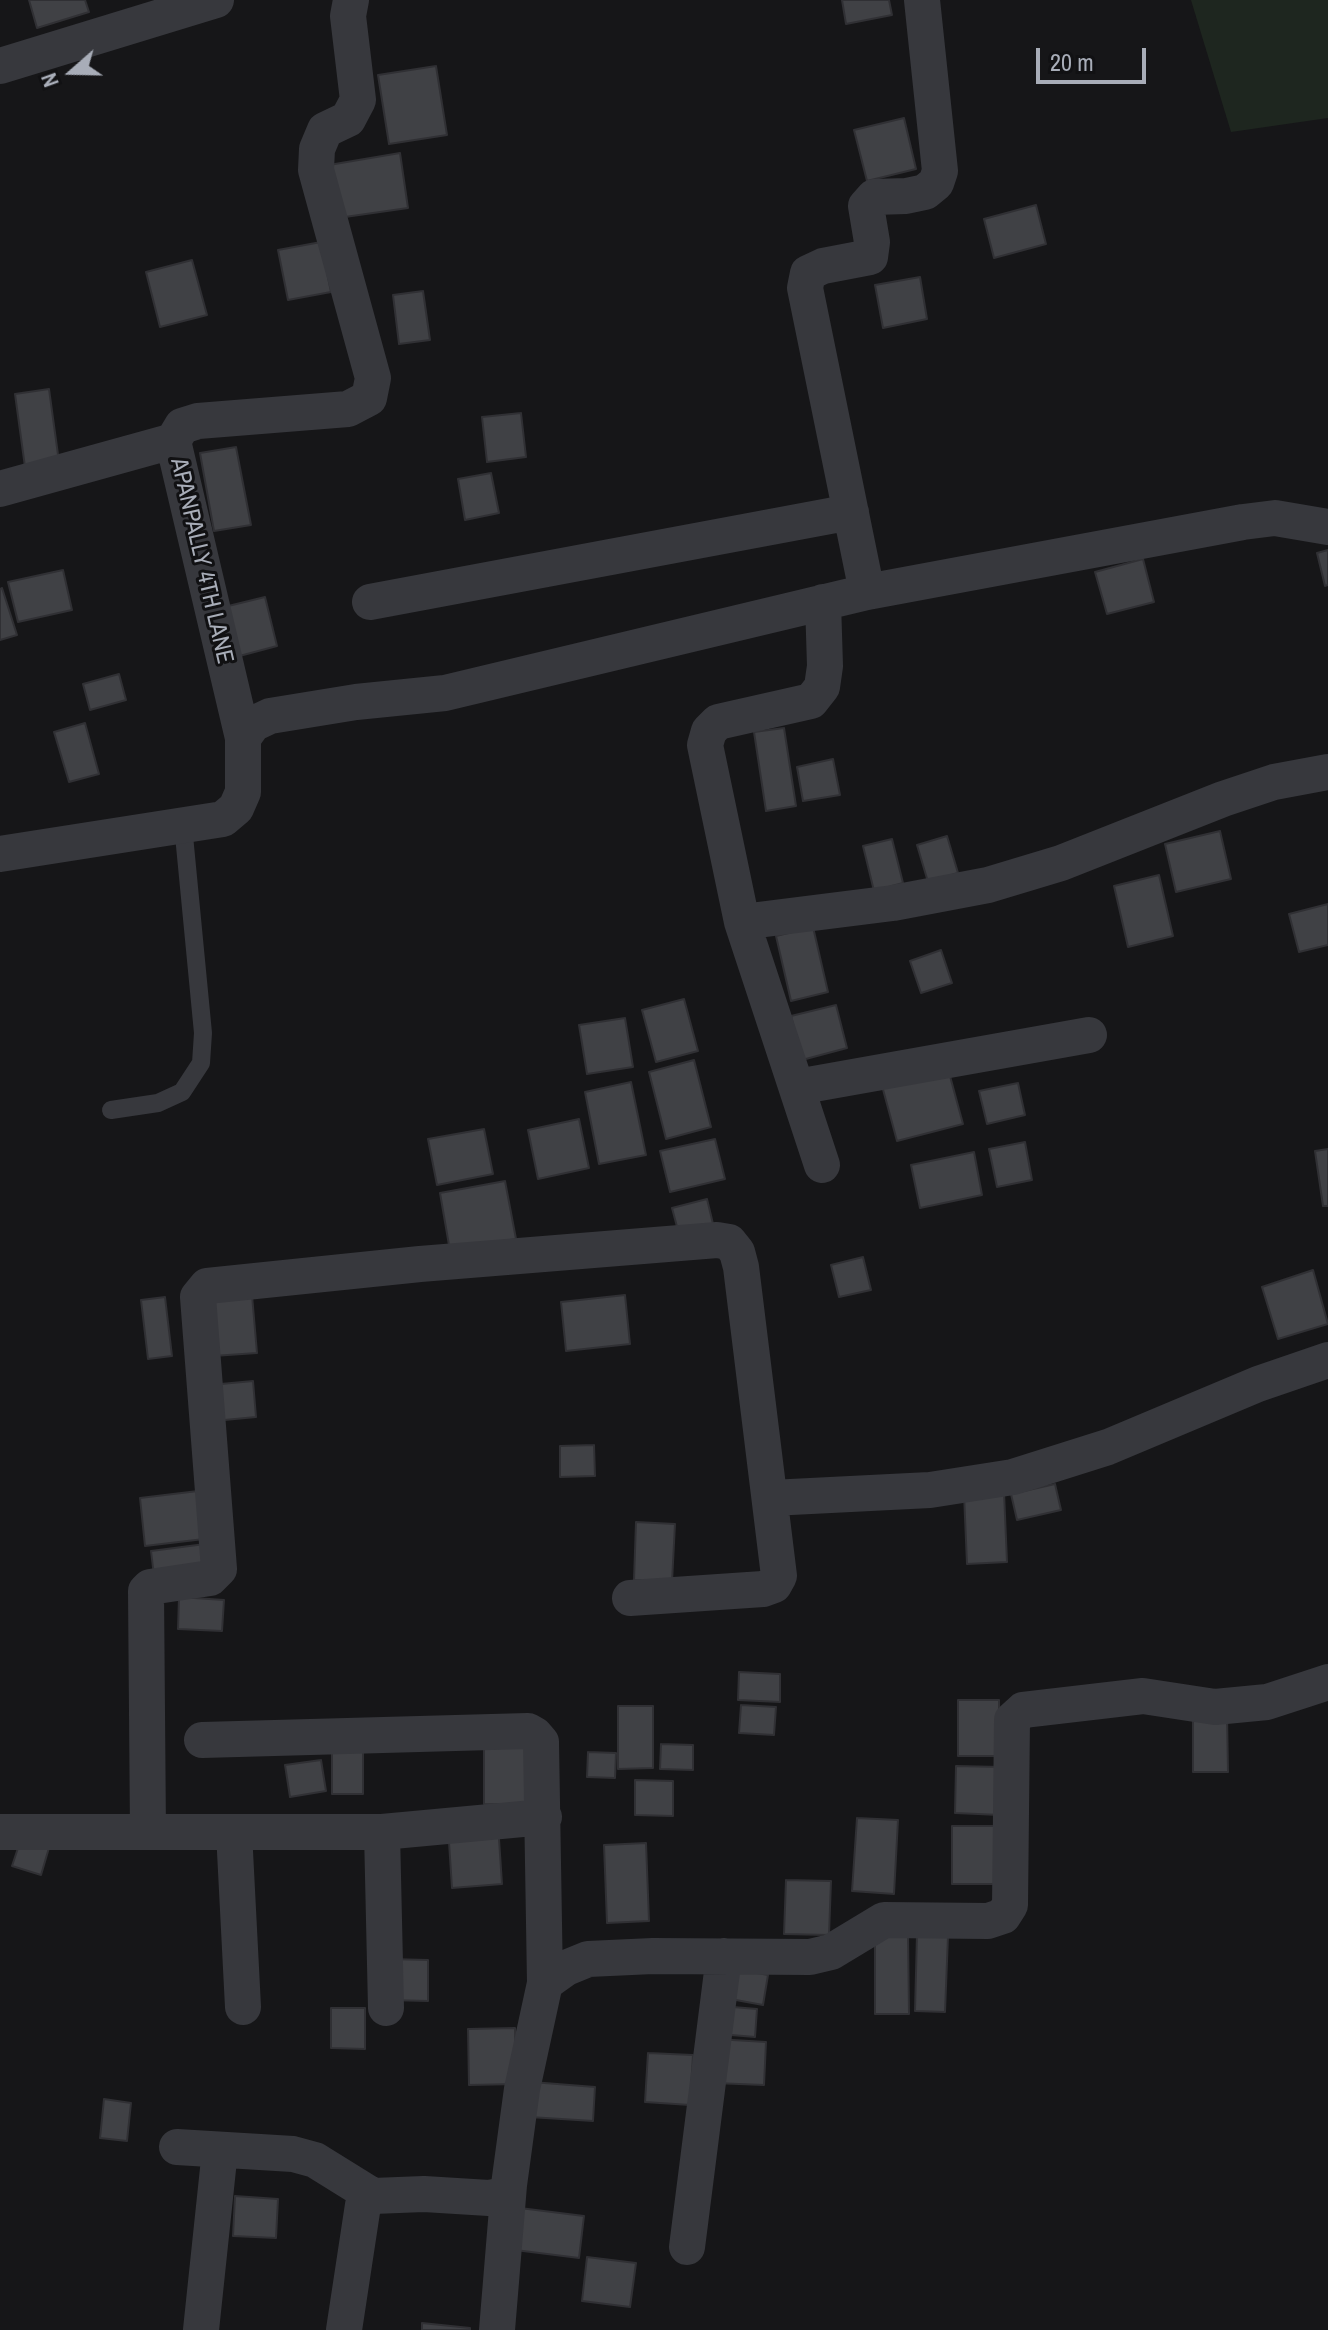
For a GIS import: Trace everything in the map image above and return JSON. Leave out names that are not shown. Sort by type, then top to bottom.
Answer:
[{"type":"street","points":[[0,66],[216,0]]},
{"type":"street","name":"APANPALLY 4TH LANE","points":[[0,854],[223,819],[236,808],[243,792],[243,738],[173,441],[182,426],[198,421],[348,409],[369,398],[373,378],[316,170],[317,149],[325,130],[348,119],[358,100],[348,16],[351,0]]},
{"type":"street","points":[[867,592],[805,288],[808,273],[823,266],[870,257],[872,242],[866,206],[874,197],[925,192],[936,183],[940,171],[922,0]]},
{"type":"street","points":[[0,489],[173,441]]},
{"type":"street","points":[[370,602],[851,512]]},
{"type":"street","points":[[243,738],[253,724],[270,716],[496,683],[867,592],[1243,522],[1275,518],[1328,527]]},
{"type":"street","points":[[822,1165],[742,922],[705,745],[709,731],[718,722],[811,701],[822,687],[825,666],[823,602]]},
{"type":"street","points":[[742,922],[893,903],[988,885],[1061,863],[1236,794],[1274,782],[1328,772]]},
{"type":"street","points":[[797,1087],[1089,1035]]},
{"type":"street","points":[[148,1832],[146,1591],[150,1587],[210,1578],[219,1569],[198,1297],[207,1286],[436,1262],[717,1240],[729,1242],[737,1252],[741,1267],[779,1576],[774,1585],[763,1589],[630,1598]]},
{"type":"street","points":[[771,1498],[930,1490],[1013,1477],[1108,1447],[1258,1384],[1328,1360]]},
{"type":"street","points":[[545,1983],[566,1968],[588,1959],[810,1957],[831,1952],[884,1920],[988,1921],[1003,1916],[1010,1905],[1012,1720],[1023,1710],[1143,1696],[1215,1707],[1267,1702],[1328,1682]]},
{"type":"street","points":[[202,1740],[528,1731],[541,1742],[545,1983],[522,2089],[509,2185],[497,2330]]},
{"type":"street","points":[[0,1832],[382,1832],[544,1817]]},
{"type":"street","points":[[234,1832],[243,2007]]},
{"type":"street","points":[[382,1832],[386,2008]]},
{"type":"street","points":[[687,2247],[724,1956]]},
{"type":"street","points":[[177,2147],[293,2154],[315,2160],[373,2196],[424,2194],[489,2198],[503,2195],[509,2185]]},
{"type":"street","points":[[201,2330],[220,2150]]},
{"type":"street","points":[[344,2330],[358,2219],[363,2205],[373,2196]]},
{"type":"lane","points":[[111,1110],[158,1103],[182,1092],[201,1063],[203,1033],[183,825]]},
{"type":"shaded area","points":[[1191,0],[1328,0],[1328,118],[1231,132]]},
{"type":"building","points":[[29,0],[85,0],[89,12],[37,28]]},
{"type":"building","points":[[842,0],[889,0],[892,15],[846,24]]},
{"type":"building","points":[[436,66],[447,135],[389,144],[378,75]]},
{"type":"building","points":[[904,118],[916,169],[867,181],[854,130]]},
{"type":"building","points":[[400,153],[408,208],[338,218],[329,165]]},
{"type":"building","points":[[1036,205],[1046,244],[994,258],[984,219]]},
{"type":"building","points":[[321,242],[331,292],[288,300],[278,250]]},
{"type":"building","points":[[192,260],[207,315],[160,327],[146,272]]},
{"type":"building","points":[[920,277],[927,319],[883,328],[875,285]]},
{"type":"building","points":[[423,291],[430,340],[399,344],[393,295]]},
{"type":"building","points":[[49,389],[59,462],[25,467],[15,394]]},
{"type":"building","points":[[521,413],[526,457],[487,462],[482,417]]},
{"type":"building","points":[[236,447],[251,525],[214,531],[200,453]]},
{"type":"building","points":[[491,473],[499,513],[465,520],[458,479]]},
{"type":"building","points":[[1328,550],[1328,585],[1325,586],[1317,553]]},
{"type":"building","points":[[1143,559],[1154,602],[1107,614],[1095,572]]},
{"type":"building","points":[[63,570],[72,610],[18,622],[8,582]]},
{"type":"building","points":[[0,589],[17,635],[0,640]]},
{"type":"building","points":[[265,597],[277,646],[232,658],[220,608]]},
{"type":"building","points":[[119,674],[126,700],[90,710],[83,684]]},
{"type":"building","points":[[85,723],[99,774],[69,782],[54,732]]},
{"type":"building","points":[[784,728],[796,806],[766,811],[754,732]]},
{"type":"building","points":[[833,759],[840,795],[803,801],[797,767]]},
{"type":"building","points":[[1220,831],[1231,879],[1176,892],[1165,844]]},
{"type":"building","points":[[947,836],[958,873],[928,882],[917,845]]},
{"type":"building","points":[[892,839],[903,883],[874,891],[863,846]]},
{"type":"building","points":[[1159,875],[1173,936],[1128,947],[1114,886]]},
{"type":"building","points":[[1328,904],[1328,945],[1299,952],[1289,914]]},
{"type":"building","points":[[813,927],[828,992],[791,1001],[776,936]]},
{"type":"building","points":[[941,950],[952,983],[921,993],[910,961]]},
{"type":"building","points":[[684,999],[698,1051],[656,1062],[642,1010]]},
{"type":"building","points":[[836,1005],[847,1048],[802,1060],[791,1016]]},
{"type":"building","points":[[625,1018],[633,1067],[587,1074],[579,1025]]},
{"type":"building","points":[[694,1060],[711,1127],[666,1139],[649,1072]]},
{"type":"building","points":[[947,1065],[963,1124],[897,1141],[881,1082]]},
{"type":"building","points":[[631,1082],[646,1155],[599,1164],[585,1092]]},
{"type":"building","points":[[1018,1083],[1025,1115],[987,1124],[979,1091]]},
{"type":"building","points":[[579,1119],[589,1168],[538,1179],[528,1130]]},
{"type":"building","points":[[484,1129],[493,1174],[437,1185],[428,1139]]},
{"type":"building","points":[[715,1139],[725,1179],[670,1192],[660,1151]]},
{"type":"building","points":[[1025,1142],[1032,1180],[997,1187],[989,1149]]},
{"type":"building","points":[[1328,1149],[1328,1206],[1323,1206],[1315,1151]]},
{"type":"building","points":[[974,1152],[982,1195],[920,1208],[911,1165]]},
{"type":"building","points":[[505,1181],[516,1239],[450,1251],[440,1193]]},
{"type":"building","points":[[707,1199],[714,1228],[680,1238],[672,1208]]},
{"type":"building","points":[[863,1257],[871,1290],[839,1297],[831,1265]]},
{"type":"building","points":[[1313,1270],[1328,1324],[1278,1339],[1262,1287]]},
{"type":"building","points":[[252,1295],[257,1353],[213,1356],[209,1298]]},
{"type":"building","points":[[625,1295],[630,1344],[566,1351],[561,1302]]},
{"type":"building","points":[[165,1297],[172,1356],[148,1359],[141,1300]]},
{"type":"building","points":[[253,1381],[256,1417],[214,1421],[210,1385]]},
{"type":"building","points":[[594,1445],[595,1476],[560,1477],[560,1446]]},
{"type":"building","points":[[1055,1484],[1061,1510],[1017,1520],[1011,1494]]},
{"type":"building","points":[[198,1491],[204,1539],[145,1546],[140,1498]]},
{"type":"building","points":[[1004,1492],[1007,1562],[967,1564],[964,1494]]},
{"type":"building","points":[[636,1522],[675,1524],[672,1582],[634,1580]]},
{"type":"building","points":[[205,1544],[209,1577],[155,1584],[151,1551]]},
{"type":"building","points":[[179,1597],[224,1600],[222,1631],[178,1629]]},
{"type":"building","points":[[739,1672],[780,1674],[780,1702],[738,1700]]},
{"type":"building","points":[[958,1700],[999,1700],[999,1756],[958,1756]]},
{"type":"building","points":[[741,1705],[776,1707],[774,1735],[739,1733]]},
{"type":"building","points":[[618,1706],[653,1706],[653,1768],[618,1769]]},
{"type":"building","points":[[1227,1714],[1228,1772],[1193,1772],[1193,1715]]},
{"type":"building","points":[[661,1744],[693,1745],[693,1770],[660,1769]]},
{"type":"building","points":[[484,1747],[532,1748],[532,1805],[484,1804]]},
{"type":"building","points":[[332,1751],[363,1751],[363,1794],[332,1794]]},
{"type":"building","points":[[588,1752],[616,1753],[615,1778],[587,1777]]},
{"type":"building","points":[[321,1760],[326,1791],[290,1797],[285,1765]]},
{"type":"building","points":[[956,1766],[1001,1767],[1000,1815],[955,1813]]},
{"type":"building","points":[[635,1780],[673,1781],[673,1816],[635,1815]]},
{"type":"building","points":[[857,1818],[898,1820],[894,1894],[852,1891]]},
{"type":"building","points":[[498,1824],[502,1884],[452,1888],[448,1827]]},
{"type":"building","points":[[952,1826],[1004,1826],[1003,1884],[952,1884]]},
{"type":"building","points":[[23,1833],[51,1841],[41,1875],[12,1866]]},
{"type":"building","points":[[646,1843],[649,1921],[607,1923],[604,1845]]},
{"type":"building","points":[[786,1880],[831,1881],[829,1935],[784,1934]]},
{"type":"building","points":[[908,1933],[909,2014],[875,2014],[875,1934]]},
{"type":"building","points":[[917,1934],[948,1936],[945,2012],[915,2011]]},
{"type":"building","points":[[388,1959],[428,1960],[428,2001],[388,2000]]},
{"type":"building","points":[[731,1968],[768,1975],[763,2005],[725,1998]]},
{"type":"building","points":[[721,2006],[757,2009],[755,2037],[719,2034]]},
{"type":"building","points":[[331,2008],[365,2008],[365,2049],[331,2048]]},
{"type":"building","points":[[515,2028],[516,2084],[469,2085],[468,2029]]},
{"type":"building","points":[[716,2039],[766,2042],[764,2085],[714,2083]]},
{"type":"building","points":[[648,2053],[693,2055],[690,2105],[645,2102]]},
{"type":"building","points":[[532,2082],[595,2087],[593,2121],[529,2117]]},
{"type":"building","points":[[104,2099],[131,2103],[127,2141],[100,2138]]},
{"type":"building","points":[[235,2196],[278,2199],[276,2238],[233,2236]]},
{"type":"building","points":[[520,2208],[584,2216],[579,2258],[515,2250]]},
{"type":"building","points":[[587,2257],[636,2263],[630,2307],[582,2301]]},
{"type":"building","points":[[422,2323],[470,2328],[470,2330],[422,2330]]}]
